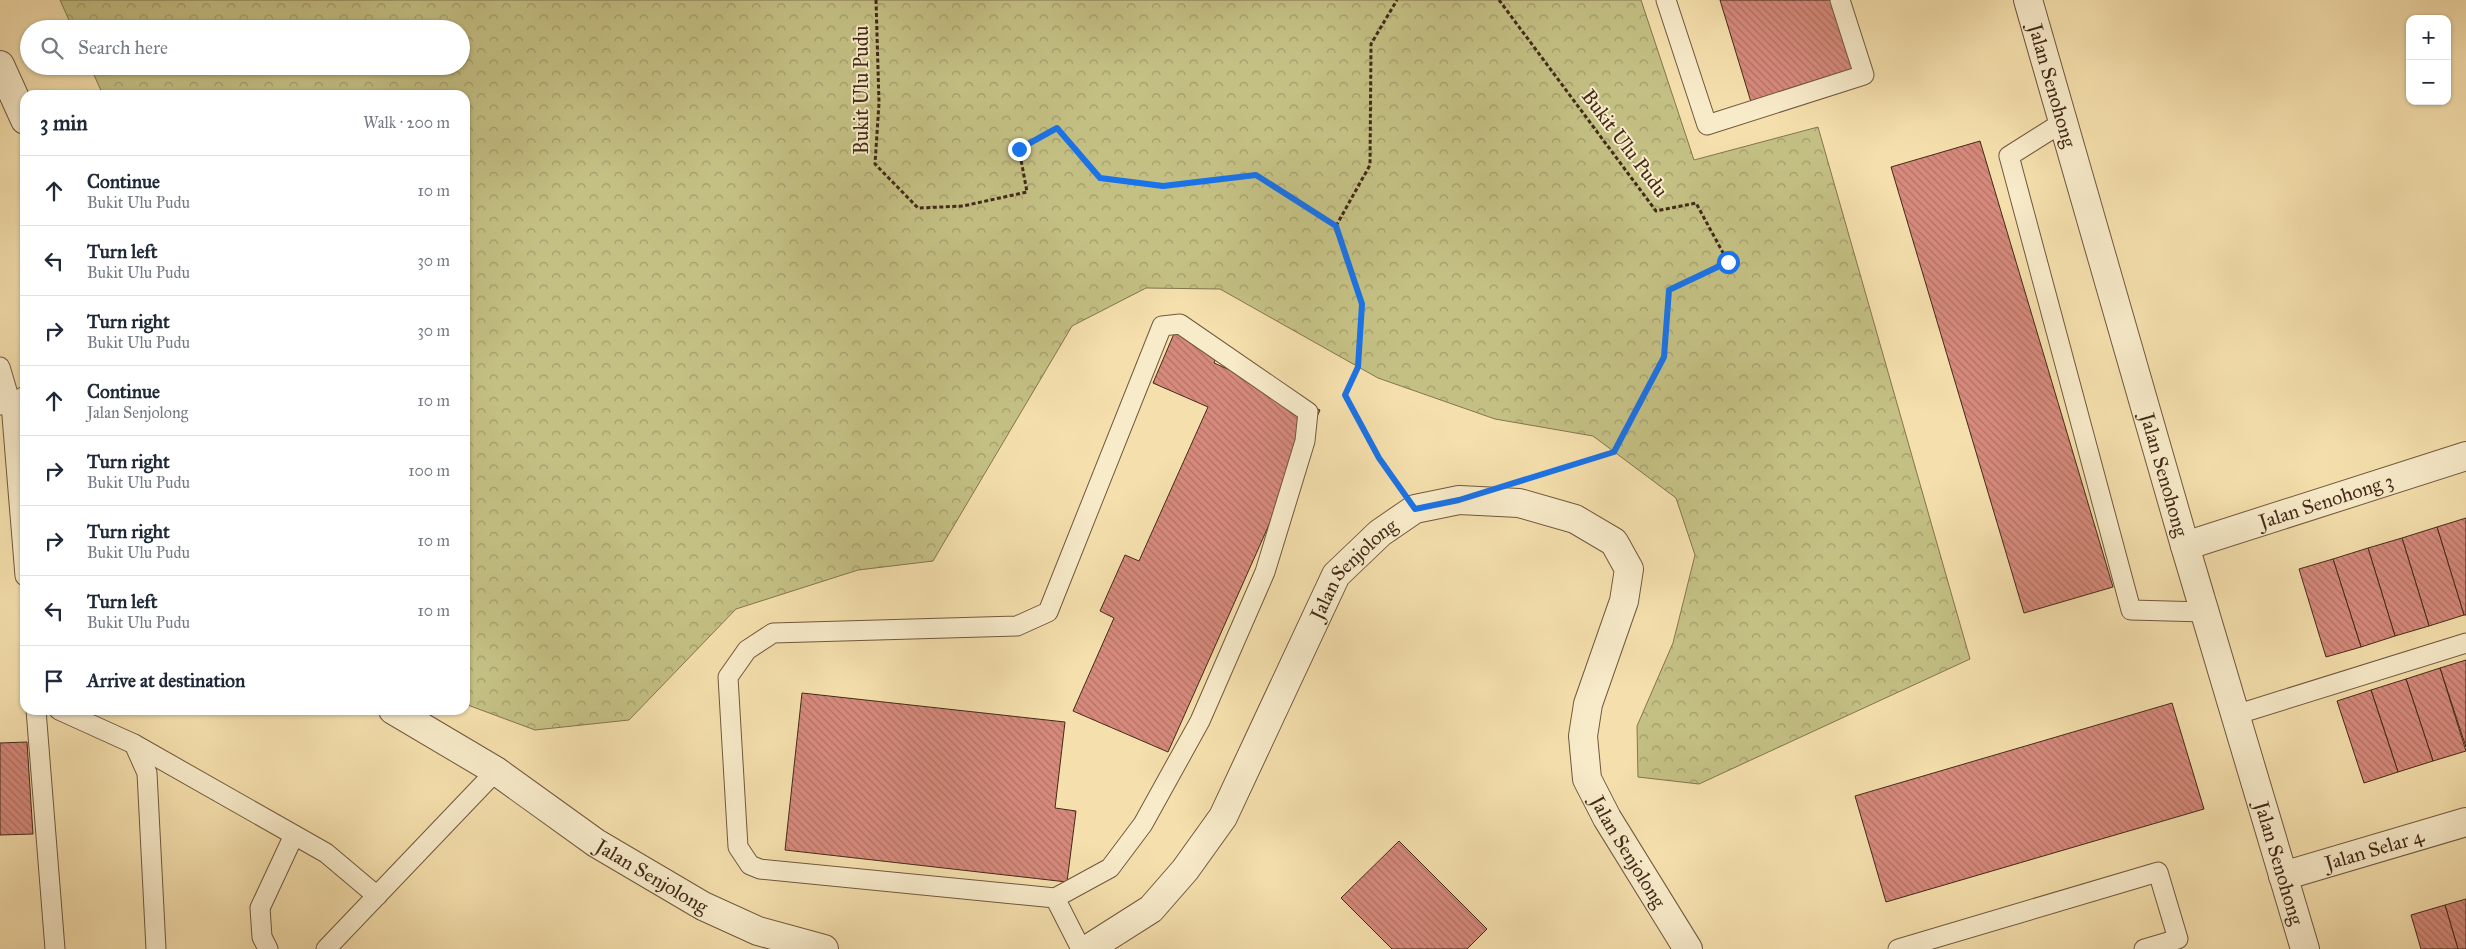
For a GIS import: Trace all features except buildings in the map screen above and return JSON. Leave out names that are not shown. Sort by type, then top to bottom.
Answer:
[{"type":"street","name":"Jalan Senohong","points":[[2028,0],[2185,546],[2305,949]]},
{"type":"street","points":[[0,64],[20,109]]},
{"type":"street","name":"Jalan Senohong 3","points":[[2185,546],[2466,456]]},
{"type":"street","name":"Jalan Senjolong","points":[[1088,949],[1151,909],[1186,870],[1223,818],[1336,575],[1380,533],[1415,509],[1459,500],[1519,503],[1575,519],[1614,542],[1629,569],[1624,601],[1588,704],[1583,736],[1587,779],[1607,818],[1688,949]]},
{"type":"street","name":"Jalan Senjolong","points":[[401,715],[496,771],[596,843],[703,906],[758,931],[824,949]]},
{"type":"street","name":"Jalan Selar 4","points":[[2283,876],[2466,822]]},
{"type":"lane","points":[[1666,0],[1707,125],[1864,75],[1840,0]]},
{"type":"lane","points":[[2063,122],[2009,156],[2131,610],[2205,612]]},
{"type":"lane","points":[[1180,324],[1308,412],[1305,441],[1265,572],[1200,721],[1143,824],[1110,868],[1055,898],[760,869],[750,864],[738,847],[728,677],[747,650],[773,632],[1017,626],[1048,612],[1162,326],[1180,324]]},
{"type":"lane","points":[[0,367],[12,402],[20,509]]},
{"type":"lane","points":[[2235,715],[2466,643]]},
{"type":"lane","points":[[36,715],[55,949]]},
{"type":"lane","points":[[70,715],[134,744],[326,853],[377,896]]},
{"type":"lane","points":[[134,744],[147,773],[156,949]]},
{"type":"lane","points":[[326,949],[496,771]]},
{"type":"lane","points":[[268,949],[262,937],[260,908],[294,835]]},
{"type":"lane","points":[[1898,949],[2158,872],[2178,939],[2144,949]]},
{"type":"lane","points":[[1055,898],[1081,949]]},
{"type":"path","name":"Bukit Ulu Pudu","points":[[876,0],[879,103],[875,164],[918,208],[963,206],[1027,192],[1019,149],[1057,128],[1100,178],[1163,186],[1256,175],[1336,226]]},
{"type":"path","points":[[1397,0],[1371,44],[1370,165],[1336,226],[1362,304],[1358,367],[1345,395],[1379,458],[1415,509]]},
{"type":"path","name":"Bukit Ulu Pudu","points":[[1500,0],[1656,211],[1696,203],[1728,262],[1669,290],[1664,357],[1614,452],[1541,474]]},
{"type":"green space","points":[[60,0],[1641,0],[1694,160],[1818,127],[1970,659],[1699,784],[1638,777],[1637,726],[1673,643],[1695,555],[1676,498],[1593,436],[1495,419],[1378,378],[1220,289],[1146,288],[1072,326],[933,561],[858,570],[736,609],[629,720],[535,730],[470,706],[470,90],[101,90],[94,75],[470,75],[470,20],[69,20]]},
{"type":"route","points":[[1019,149],[1057,128],[1100,178],[1163,186],[1256,175],[1336,226],[1362,304],[1358,367],[1345,395],[1379,458],[1415,509],[1459,500],[1614,452],[1664,357],[1669,290],[1728,262]]}]
